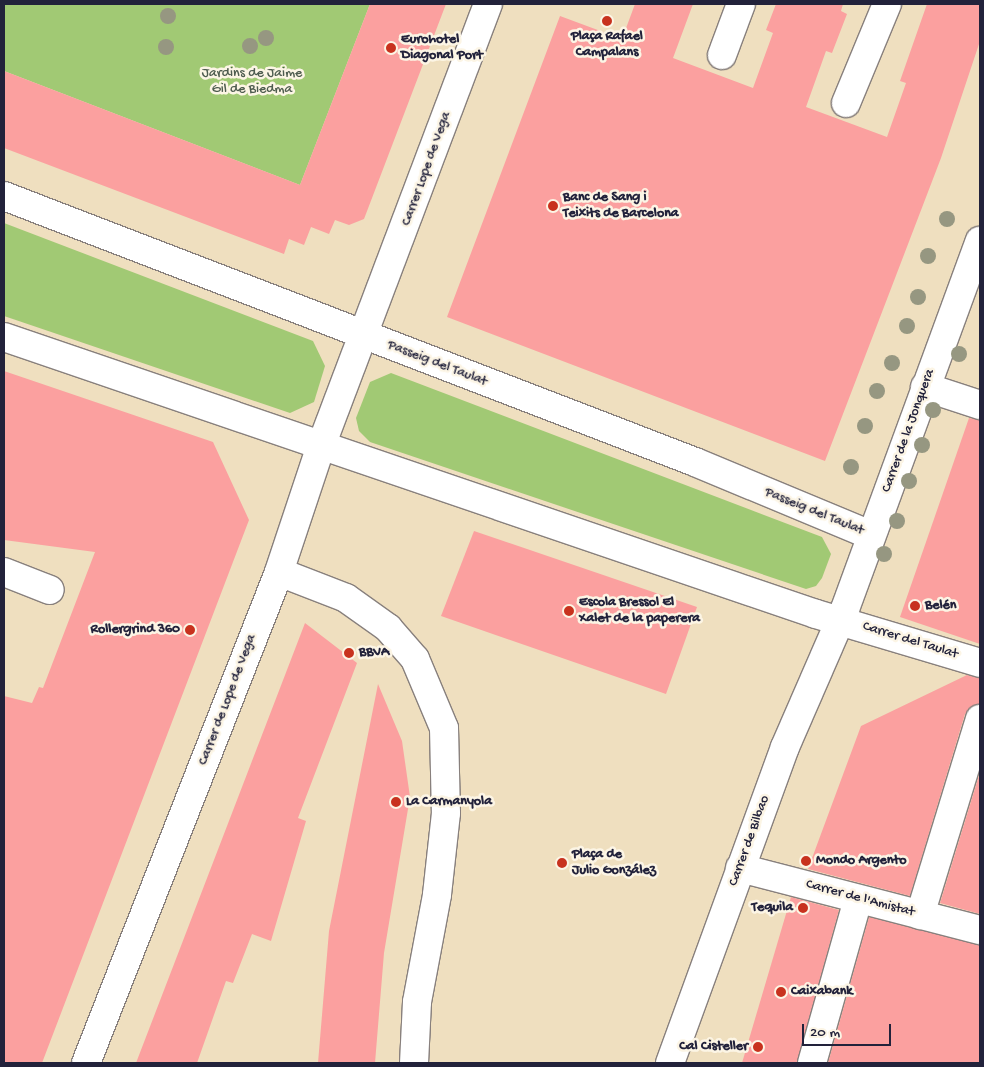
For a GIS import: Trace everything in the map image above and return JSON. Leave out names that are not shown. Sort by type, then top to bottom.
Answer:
[{"type":"street","name":"Carrer Lope de Vega","points":[[365,335],[488,4]]},
{"type":"street","points":[[722,55],[741,4]]},
{"type":"street","points":[[846,103],[887,4]]},
{"type":"street","name":"Passeig del Taulat","points":[[4,196],[365,335],[870,535]]},
{"type":"street","name":"Carrer de la Jonquera","points":[[839,621],[980,241]]},
{"type":"street","name":"Carrer de Lope de Vega","points":[[86,1063],[279,572],[321,446],[365,335]]},
{"type":"street","points":[[4,337],[839,621]]},
{"type":"street","points":[[925,387],[980,405]]},
{"type":"street","points":[[4,572],[50,590]]},
{"type":"street","points":[[279,572],[346,598],[388,628],[415,658],[444,728],[446,813],[437,895],[416,1002],[414,1063]]},
{"type":"street","name":"Carrer del Taulat","points":[[839,621],[980,663]]},
{"type":"street","name":"Carrer de Bilbao","points":[[670,1063],[740,868],[839,621]]},
{"type":"street","points":[[920,915],[980,719]]},
{"type":"street","name":"Carrer de l'Amistat","points":[[740,868],[980,930]]},
{"type":"street","points":[[812,1063],[858,899]]},
{"type":"green space","name":"Jardins de Jaime Gil de Biedma","points":[[4,4],[370,4],[300,185],[4,71]]},
{"type":"green space","points":[[4,223],[313,341],[325,366],[314,402],[290,413],[4,316]]},
{"type":"green space","points":[[391,373],[822,537],[831,554],[822,578],[816,586],[806,589],[370,442],[359,431],[356,418],[370,382]]},
{"type":"building","points":[[370,4],[446,4],[364,219],[349,225],[335,220],[329,234],[311,227],[304,245],[289,239],[284,254],[4,148],[4,71],[300,185]]},
{"type":"building","points":[[635,4],[693,4],[673,58],[753,88],[773,33],[766,30],[776,4],[843,4],[841,11],[847,14],[832,53],[826,51],[806,107],[887,137],[906,83],[900,81],[927,4],[980,4],[980,41],[941,158],[825,461],[447,317],[560,16],[622,39]]},
{"type":"building","points":[[4,371],[213,442],[249,520],[42,1063],[4,1063],[4,696],[32,703],[39,687],[43,688],[95,552],[4,540]]},
{"type":"building","points":[[969,418],[980,420],[980,644],[900,617]]},
{"type":"building","name":"Escola Bressol El Xalet de la paperera","points":[[474,531],[697,607],[666,694],[441,616]]},
{"type":"building","points":[[305,623],[357,663],[298,818],[306,821],[271,941],[252,934],[233,983],[226,981],[197,1063],[136,1063]]},
{"type":"building","points":[[967,675],[980,678],[980,704],[965,714],[910,896],[808,869],[861,726]]},
{"type":"building","points":[[378,684],[402,741],[410,797],[384,953],[375,1063],[318,1063],[329,931]]},
{"type":"building","points":[[980,772],[980,914],[940,903]]},
{"type":"building","points":[[791,897],[839,910],[797,1063],[742,1063]]},
{"type":"building","points":[[869,917],[980,945],[980,1063],[828,1063]]},
{"type":"place","name":"Plaça Rafael Campalans","points":[[607,21]]},
{"type":"place","name":"Eurohotel Diagonal Port","points":[[391,48]]},
{"type":"place","name":"Banc de Sang i Teixits de Barcelona","points":[[553,206]]},
{"type":"place","name":"Belén","points":[[915,606]]},
{"type":"place","name":"Escola Bressol El Xalet de la paperera","points":[[569,611]]},
{"type":"place","name":"Rollergrind 360","points":[[190,630]]},
{"type":"place","name":"BBVA","points":[[349,653]]},
{"type":"place","name":"La Carmanyola","points":[[396,802]]},
{"type":"place","name":"Mondo Argento","points":[[806,861]]},
{"type":"place","name":"Plaça de Julio González","points":[[562,863]]},
{"type":"place","name":"Tequila","points":[[803,908]]},
{"type":"place","name":"Caixabank","points":[[781,992]]},
{"type":"place","name":"Cal Cisteller","points":[[758,1047]]}]
